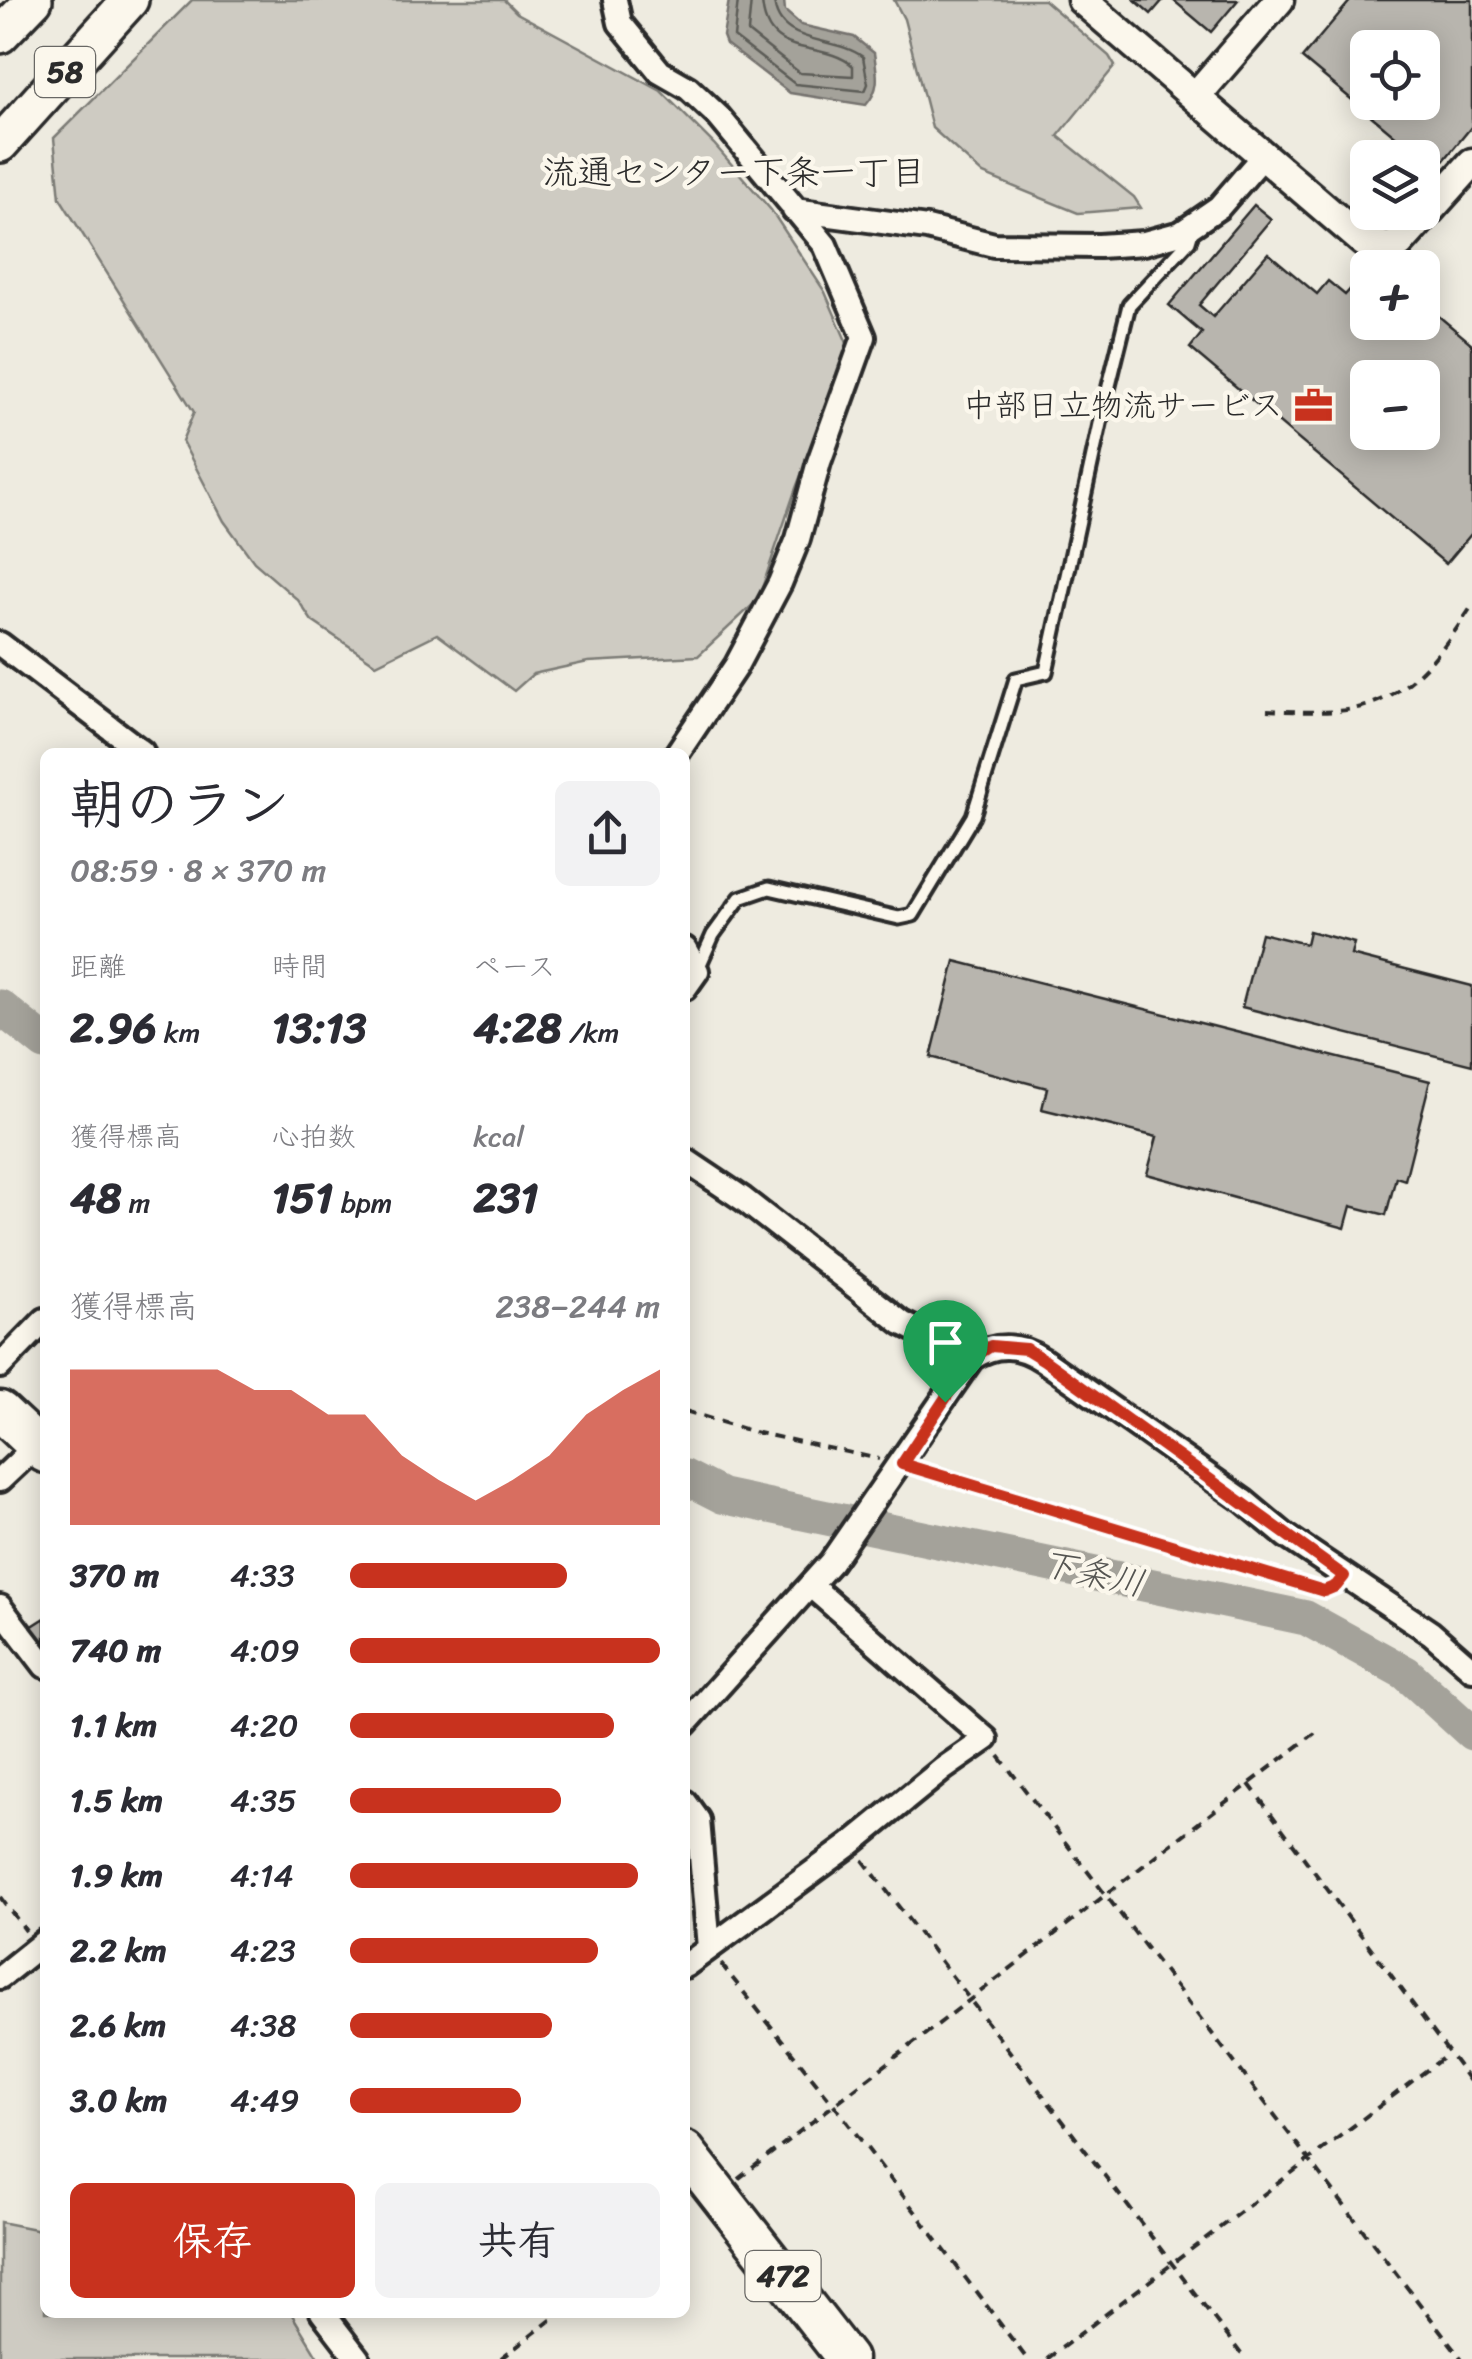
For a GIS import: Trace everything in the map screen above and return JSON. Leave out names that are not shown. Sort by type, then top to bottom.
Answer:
[{"type":"highway","points":[[0,1384],[40,1438]]},
{"type":"highway","points":[[0,1411],[40,1440]]},
{"type":"highway","name":"472","points":[[690,2163],[702,2192],[816,2359]]},
{"type":"highway","name":"472","points":[[702,2192],[848,2359]]},
{"type":"main road","name":"58","points":[[0,35],[34,0]]},
{"type":"main road","name":"58","points":[[0,144],[130,0]]},
{"type":"street","points":[[615,0],[620,23],[660,72],[688,88],[719,117],[825,245],[864,337],[819,462],[798,540],[780,582],[736,666],[681,748]]},
{"type":"street","points":[[1082,0],[1364,242],[1387,247],[1399,244],[1472,163]]},
{"type":"street","points":[[1196,96],[1279,0]]},
{"type":"street","points":[[794,210],[927,228],[994,245],[1099,246],[1144,242],[1182,233],[1219,207],[1264,155]]},
{"type":"street","points":[[0,644],[137,748]]},
{"type":"street","points":[[690,1163],[742,1198],[902,1323],[972,1358]]},
{"type":"street","points":[[0,1366],[40,1325]]},
{"type":"street","points":[[690,1719],[831,1562],[972,1358],[991,1346],[1026,1349],[1244,1501],[1286,1536],[1431,1634],[1472,1669]]},
{"type":"street","points":[[0,1480],[40,1443]]},
{"type":"street","points":[[690,1962],[986,1739],[811,1586]]},
{"type":"street","points":[[0,1607],[40,1659]]},
{"type":"street","points":[[690,1809],[698,1820],[709,1948]]},
{"type":"street","points":[[0,1977],[40,1950]]},
{"type":"street","points":[[327,2318],[358,2359]]},
{"type":"lane","points":[[691,979],[713,935],[740,898],[769,888],[899,918],[913,915],[972,816],[1016,678],[1046,672],[1102,410],[1129,305],[1189,241],[1194,224]]},
{"type":"path","points":[[1267,710],[1337,712],[1375,704],[1410,685],[1472,606]]},
{"type":"path","points":[[690,1413],[900,1467],[1324,1591],[1336,1586],[1344,1576]]},
{"type":"path","points":[[702,2192],[835,2106],[1315,1733]]},
{"type":"path","points":[[986,1739],[1462,2359]]},
{"type":"path","points":[[1249,1784],[1472,2084]]},
{"type":"path","points":[[851,1844],[1246,2359]]},
{"type":"path","points":[[0,1897],[40,1944]]},
{"type":"path","points":[[709,1948],[1027,2359]]},
{"type":"path","points":[[1047,2359],[1448,2054]]},
{"type":"path","points":[[501,2359],[553,2318]]},
{"type":"shaded area","points":[[192,0],[504,0],[517,13],[661,91],[771,210],[825,292],[850,350],[796,488],[758,600],[698,656],[588,662],[533,674],[514,691],[437,634],[376,664],[312,621],[298,600],[254,562],[224,521],[182,441],[194,412],[60,198],[54,138]]},
{"type":"shaded area","points":[[894,0],[1044,0],[1109,56],[1115,66],[1058,136],[1134,197],[1141,208],[1078,213],[983,174],[932,128],[904,19]]},
{"type":"shaded area","points":[[0,2222],[40,2230],[40,2318],[294,2318],[319,2359],[0,2359]]},
{"type":"water","points":[[729,0],[784,0],[785,11],[801,25],[854,37],[874,53],[877,80],[871,99],[866,105],[790,93],[726,44],[723,36]]},
{"type":"building","points":[[1135,0],[1163,0],[1151,14]]},
{"type":"building","points":[[1173,0],[1238,0],[1211,32]]},
{"type":"building","points":[[1351,0],[1472,0],[1472,126],[1440,165],[1440,140],[1400,140],[1376,120],[1440,120],[1440,30],[1350,30],[1350,98],[1302,58]]},
{"type":"building","name":"中部日立物流サービス","points":[[1254,205],[1271,219],[1199,305],[1213,317],[1268,253],[1317,294],[1328,281],[1345,295],[1350,289],[1350,340],[1440,340],[1440,317],[1472,344],[1472,533],[1446,564],[1190,348],[1202,333],[1169,305]]},
{"type":"building","points":[[1309,931],[1354,943],[1351,955],[1472,986],[1472,1065],[1242,1007],[1261,933],[1306,944]]},
{"type":"building","points":[[955,961],[1430,1081],[1405,1180],[1396,1177],[1386,1215],[1351,1206],[1345,1228],[1147,1174],[1157,1137],[1042,1109],[1047,1088],[931,1057]]},
{"type":"building","points":[[40,1621],[40,1642],[31,1627]]},
{"type":"waterway","name":"下条川","points":[[0,1007],[40,1039]]},
{"type":"waterway","name":"下条川","points":[[690,1480],[722,1496],[1306,1618],[1406,1673],[1472,1733]]},
{"type":"place","name":"中部日立物流サービス","points":[[1313,405]]},
{"type":"district","name":"流通センター下条一丁目","points":[[734,172]]},
{"type":"route","points":[[991,1346],[1026,1349],[1344,1576],[1336,1586],[1324,1591],[902,1464],[945,1402],[972,1358],[991,1346]]}]
